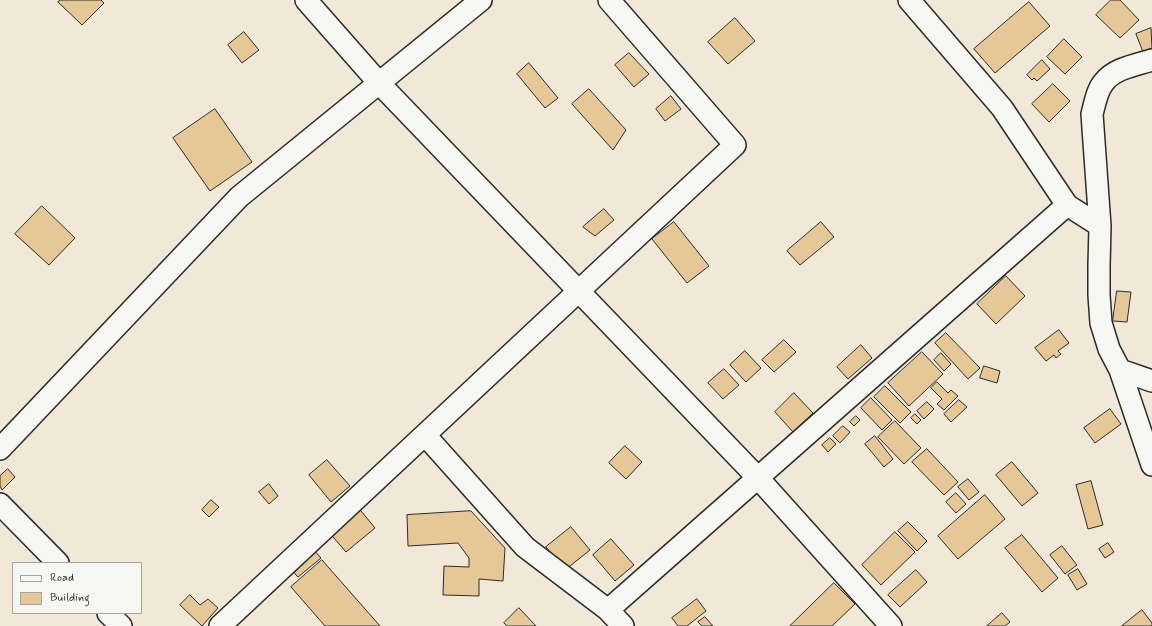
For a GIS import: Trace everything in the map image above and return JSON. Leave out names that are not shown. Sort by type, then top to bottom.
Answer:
[{"type":"street","points":[[306,0],[379,83],[758,478],[892,626]]},
{"type":"street","points":[[0,449],[238,197],[481,0]]},
{"type":"street","points":[[220,626],[736,144],[609,0]]},
{"type":"street","points":[[909,0],[1002,108],[1068,205],[1100,226]]},
{"type":"street","points":[[1152,60],[1120,70],[1104,82],[1096,97],[1092,114],[1100,226],[1098,266],[1101,323],[1109,349],[1120,370],[1152,465]]},
{"type":"street","points":[[608,610],[1068,205]]},
{"type":"street","points":[[1120,370],[1152,380]]},
{"type":"street","points":[[425,435],[525,547],[608,610],[624,626]]},
{"type":"street","points":[[0,504],[57,562]]},
{"type":"street","points":[[109,614],[121,626]]},
{"type":"building","points":[[61,0],[101,0],[104,3],[82,25],[58,2]]},
{"type":"building","points":[[1111,0],[1120,0],[1139,20],[1120,38],[1096,15]]},
{"type":"building","points":[[1029,2],[1050,26],[995,73],[974,49]]},
{"type":"building","points":[[735,18],[755,41],[728,64],[708,42]]},
{"type":"building","points":[[1151,28],[1152,48],[1143,52],[1136,34]]},
{"type":"building","points":[[244,32],[259,50],[242,63],[228,45]]},
{"type":"building","points":[[1064,39],[1082,57],[1065,74],[1047,57]]},
{"type":"building","points":[[629,53],[649,74],[634,87],[615,65]]},
{"type":"building","points":[[1042,60],[1050,69],[1037,81],[1034,78],[1032,80],[1027,75]]},
{"type":"building","points":[[529,63],[558,98],[545,108],[517,74]]},
{"type":"building","points":[[1053,84],[1070,101],[1049,122],[1032,104]]},
{"type":"building","points":[[589,89],[626,130],[613,150],[572,104]]},
{"type":"building","points":[[671,96],[681,109],[665,121],[656,109]]},
{"type":"building","points":[[215,109],[252,162],[210,191],[173,138]]},
{"type":"building","points":[[42,206],[75,238],[49,265],[15,234]]},
{"type":"building","points":[[604,209],[614,220],[595,236],[583,227]]},
{"type":"building","points":[[674,222],[709,266],[687,283],[652,239]]},
{"type":"building","points":[[821,222],[834,237],[800,265],[787,251]]},
{"type":"building","points":[[1006,276],[1025,296],[996,324],[977,304]]},
{"type":"building","points":[[1117,291],[1131,292],[1127,322],[1113,321]]},
{"type":"building","points":[[1059,330],[1069,343],[1058,351],[1061,354],[1056,358],[1054,355],[1046,361],[1035,348]]},
{"type":"building","points":[[946,333],[980,368],[968,379],[935,343]]},
{"type":"building","points":[[784,340],[796,352],[774,372],[762,360]]},
{"type":"building","points":[[861,345],[872,358],[848,379],[837,367]]},
{"type":"building","points":[[745,351],[761,368],[746,382],[730,365]]},
{"type":"building","points":[[922,352],[943,374],[909,406],[888,383]]},
{"type":"building","points":[[941,353],[951,364],[944,371],[934,360]]},
{"type":"building","points":[[984,366],[1000,371],[997,383],[980,378]]},
{"type":"building","points":[[724,369],[739,385],[723,399],[708,383]]},
{"type":"building","points":[[937,382],[948,393],[951,390],[958,396],[944,410],[937,404],[942,399],[931,388]]},
{"type":"building","points":[[885,386],[911,412],[900,423],[874,397]]},
{"type":"building","points":[[794,393],[813,413],[793,432],[775,412]]},
{"type":"building","points":[[871,398],[892,420],[882,430],[861,408]]},
{"type":"building","points":[[959,400],[967,407],[951,422],[944,414]]},
{"type":"building","points":[[927,402],[934,409],[924,419],[917,411]]},
{"type":"building","points":[[1110,409],[1121,424],[1095,443],[1084,428]]},
{"type":"building","points":[[915,414],[921,420],[917,424],[911,418]]},
{"type":"building","points":[[856,416],[860,420],[854,426],[850,422]]},
{"type":"building","points":[[895,421],[921,448],[904,464],[878,437]]},
{"type":"building","points":[[843,426],[850,432],[840,443],[833,436]]},
{"type":"building","points":[[875,436],[893,459],[884,467],[865,444]]},
{"type":"building","points":[[830,438],[836,444],[828,452],[822,445]]},
{"type":"building","points":[[625,446],[642,462],[626,479],[609,463]]},
{"type":"building","points":[[927,449],[958,482],[944,495],[912,462]]},
{"type":"building","points":[[327,460],[350,486],[331,502],[309,475]]},
{"type":"building","points":[[1012,462],[1038,493],[1022,506],[996,475]]},
{"type":"building","points":[[8,469],[15,477],[2,490],[0,486],[0,476]]},
{"type":"building","points":[[968,479],[979,492],[969,500],[958,487]]},
{"type":"building","points":[[1091,481],[1103,525],[1088,529],[1076,485]]},
{"type":"building","points":[[269,484],[278,496],[269,504],[259,492]]},
{"type":"building","points":[[956,493],[966,504],[956,513],[946,502]]},
{"type":"building","points":[[985,495],[1005,519],[958,559],[938,536]]},
{"type":"building","points":[[211,500],[219,507],[209,517],[202,510]]},
{"type":"building","points":[[357,506],[375,528],[346,552],[327,530]]},
{"type":"building","points":[[471,511],[505,548],[503,581],[479,579],[479,596],[443,595],[444,566],[469,567],[469,558],[458,543],[408,546],[407,515]]},
{"type":"building","points":[[908,522],[927,541],[917,551],[898,531]]},
{"type":"building","points":[[571,527],[590,550],[565,570],[546,547]]},
{"type":"building","points":[[895,532],[915,552],[881,585],[862,565]]},
{"type":"building","points":[[1022,535],[1058,578],[1042,592],[1005,548]]},
{"type":"building","points":[[611,539],[634,565],[615,581],[593,555]]},
{"type":"building","points":[[1108,543],[1114,552],[1105,558],[1099,549]]},
{"type":"building","points":[[1062,546],[1077,565],[1065,574],[1050,555]]},
{"type":"building","points":[[313,549],[321,558],[298,577],[290,568]]},
{"type":"building","points":[[322,560],[380,626],[325,626],[291,587]]},
{"type":"building","points":[[1078,569],[1087,584],[1077,590],[1068,575]]},
{"type":"building","points":[[916,570],[927,582],[900,607],[888,595]]},
{"type":"building","points":[[834,583],[855,604],[832,626],[790,626]]},
{"type":"building","points":[[190,595],[200,605],[208,599],[218,608],[202,626],[180,605]]},
{"type":"building","points":[[697,599],[706,611],[687,626],[678,626],[672,618]]},
{"type":"building","points":[[519,608],[536,626],[507,626],[504,623]]},
{"type":"building","points":[[1142,610],[1152,623],[1152,626],[1122,626]]},
{"type":"building","points":[[1002,613],[1010,622],[1005,626],[987,626]]},
{"type":"building","points":[[705,617],[713,626],[702,626],[698,622]]}]
